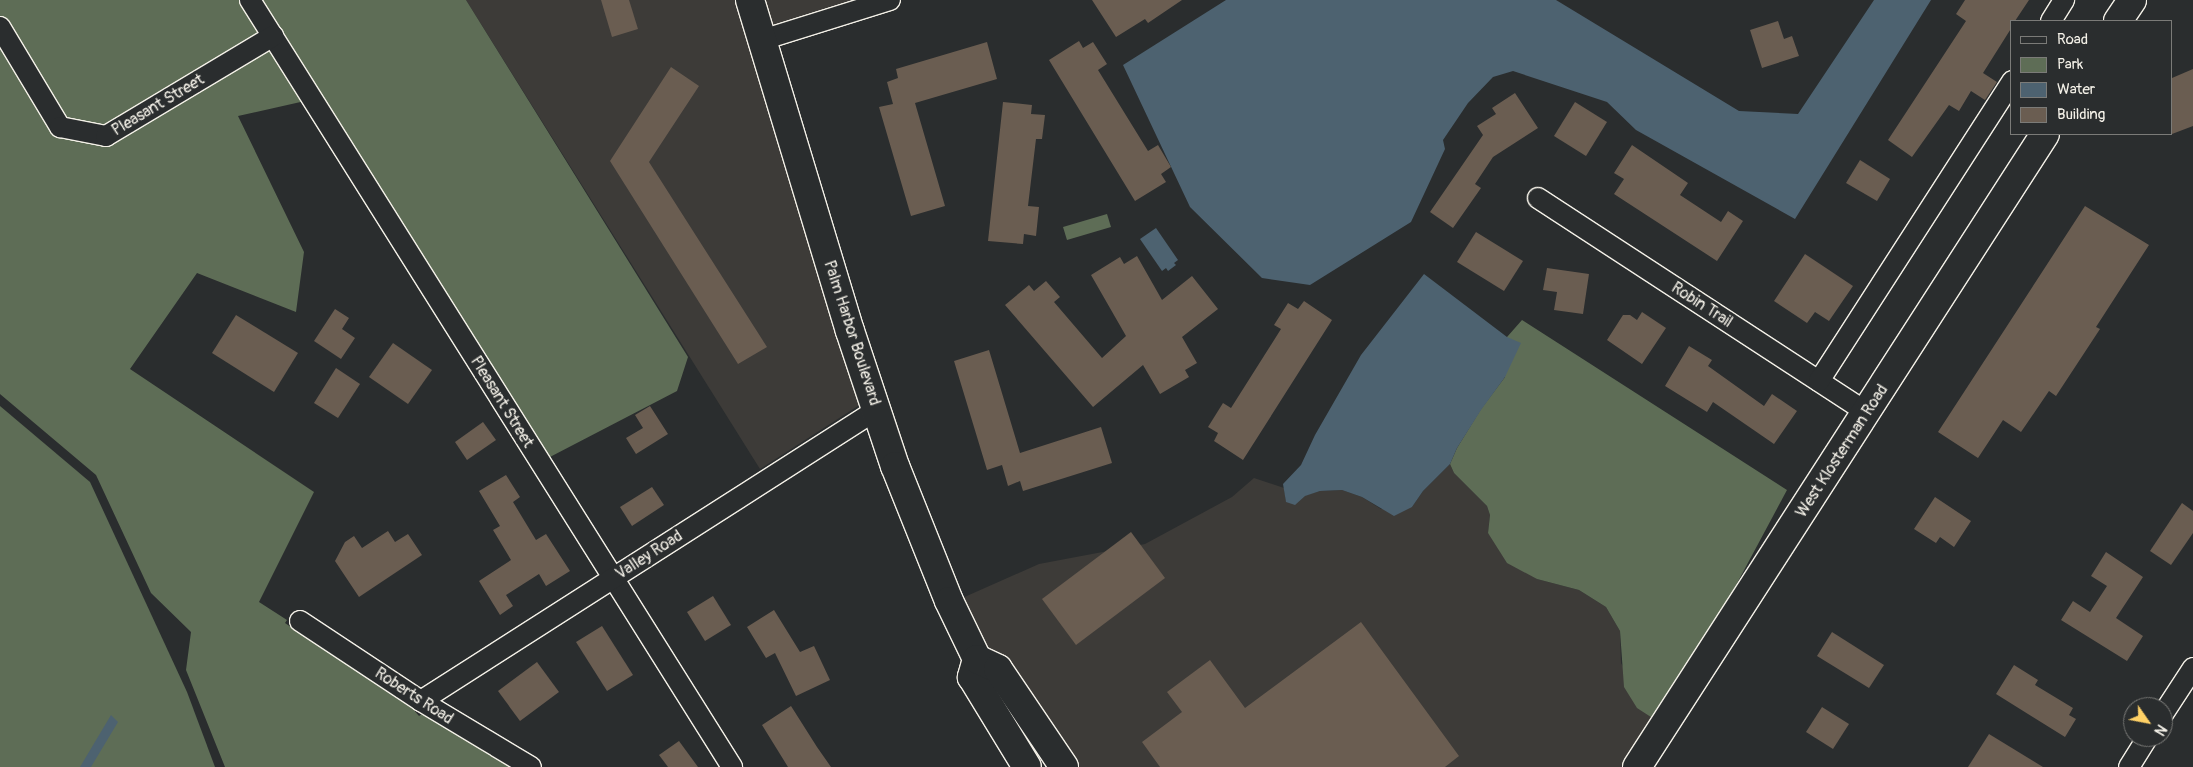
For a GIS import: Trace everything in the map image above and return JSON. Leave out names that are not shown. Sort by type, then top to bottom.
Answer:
[{"type":"main road","name":"Palm Harbor Boulevard","points":[[750,0],[850,331],[878,409],[895,466],[950,601],[976,659],[972,677],[1027,767]]},
{"type":"main road","points":[[2119,20],[2132,0]]},
{"type":"main road","name":"West Klosterman Road","points":[[1637,767],[2044,135]]},
{"type":"main road","points":[[976,659],[998,669],[1064,767]]},
{"type":"street","name":"Pleasant Street","points":[[250,0],[732,767]]},
{"type":"street","points":[[762,40],[890,0]]},
{"type":"street","points":[[2051,20],[2064,0]]},
{"type":"street","name":"Pleasant Street","points":[[0,27],[60,127],[106,136],[273,36]]},
{"type":"street","points":[[1819,381],[2010,85]]},
{"type":"street","name":"Robin Trail","points":[[1538,198],[1866,412]]},
{"type":"street","name":"Valley Road","points":[[421,701],[878,409]]},
{"type":"street","name":"Roberts Road","points":[[300,621],[421,701],[531,767]]},
{"type":"street","points":[[2173,699],[2193,668]]},
{"type":"street","points":[[2129,767],[2142,747]]},
{"type":"shaded area","points":[[466,0],[739,0],[861,404],[760,469]]},
{"type":"shaded area","points":[[761,0],[852,0],[769,26]]},
{"type":"shaded area","points":[[1450,464],[1454,473],[1487,506],[1490,515],[1488,533],[1537,579],[1579,590],[1606,607],[1620,631],[1621,663],[1654,719],[1624,767],[1058,767],[1018,704],[960,599],[1039,564],[1145,544],[1232,497],[1254,478],[1284,488],[1286,501],[1320,491],[1342,490],[1362,497],[1381,509],[1412,507],[1423,491]]},
{"type":"green space","points":[[0,0],[466,0],[688,357],[677,391],[548,458],[476,345],[437,317],[305,101],[238,116],[304,252],[296,312],[197,273],[130,369],[314,492],[259,602],[287,620],[285,623],[413,709],[419,716],[422,714],[510,767],[225,767],[186,670],[191,632],[151,593],[96,475],[0,394]]},
{"type":"green space","points":[[1107,214],[1111,227],[1067,240],[1063,227]]},
{"type":"green space","points":[[1522,320],[1787,490],[1712,630],[1654,719],[1637,708],[1624,687],[1620,631],[1606,607],[1579,590],[1537,579],[1507,563],[1488,533],[1490,515],[1487,506],[1454,473],[1450,464],[1457,448],[1481,409],[1505,377],[1507,337]]},
{"type":"green space","points":[[0,406],[90,482],[187,692],[215,767],[0,767]]},
{"type":"water","points":[[1226,0],[1556,0],[1739,111],[1798,114],[1874,0],[1931,0],[1795,219],[1636,130],[1607,102],[1513,71],[1493,77],[1468,103],[1443,140],[1445,149],[1411,222],[1310,285],[1262,278],[1190,207],[1123,65]]},
{"type":"water","points":[[1156,228],[1178,260],[1174,263],[1176,265],[1168,271],[1166,268],[1162,271],[1140,239]]},
{"type":"water","points":[[1424,274],[1507,337],[1521,343],[1505,377],[1481,410],[1457,448],[1450,464],[1423,491],[1412,507],[1394,516],[1362,497],[1342,490],[1320,491],[1305,496],[1295,505],[1286,502],[1283,484],[1301,465],[1315,435],[1361,355]]},
{"type":"water","points":[[111,715],[118,722],[91,767],[80,767]]},
{"type":"building","points":[[601,0],[629,0],[638,29],[612,37]]},
{"type":"building","points":[[1092,0],[1182,0],[1148,23],[1145,19],[1116,37]]},
{"type":"building","points":[[1965,0],[2029,0],[2016,20],[2010,20],[2010,30],[1983,73],[1997,82],[1985,100],[1971,91],[1959,111],[1949,105],[1912,157],[1888,140],[1966,21],[1956,14]]},
{"type":"building","points":[[1778,21],[1784,39],[1792,36],[1799,56],[1762,68],[1750,30]]},
{"type":"building","points":[[1079,41],[1083,48],[1093,42],[1107,64],[1098,70],[1148,151],[1158,145],[1171,167],[1161,174],[1166,182],[1135,201],[1049,60]]},
{"type":"building","points":[[987,42],[997,79],[915,103],[945,206],[911,216],[879,107],[893,104],[887,82],[898,78],[896,69]]},
{"type":"building","points":[[671,67],[699,86],[649,162],[767,347],[738,364],[610,161]]},
{"type":"building","points":[[2193,69],[2193,126],[2173,134],[2173,78]]},
{"type":"building","points":[[1515,93],[1538,128],[1493,157],[1475,184],[1481,188],[1453,228],[1430,212],[1483,135],[1477,126],[1496,114],[1492,108]]},
{"type":"building","points":[[1003,102],[1032,105],[1031,114],[1045,115],[1042,139],[1036,139],[1028,206],[1039,207],[1036,236],[1024,234],[1023,244],[988,241]]},
{"type":"building","points":[[1575,102],[1607,122],[1586,156],[1554,136]]},
{"type":"building","points":[[1632,145],[1688,183],[1680,195],[1721,222],[1728,211],[1743,221],[1717,261],[1614,194],[1624,179],[1614,173]]},
{"type":"building","points":[[1860,160],[1890,179],[1877,201],[1846,183]]},
{"type":"building","points":[[2085,206],[2149,245],[2096,327],[2100,329],[2056,396],[2049,391],[2021,432],[2003,420],[1978,458],[1938,432]]},
{"type":"building","points":[[1476,232],[1523,261],[1504,291],[1457,262]]},
{"type":"building","points":[[1805,254],[1853,286],[1829,321],[1815,312],[1807,323],[1774,301]]},
{"type":"building","points":[[1137,256],[1162,300],[1192,276],[1218,309],[1182,337],[1197,363],[1185,370],[1189,377],[1160,394],[1143,365],[1093,407],[1005,305],[1029,285],[1034,291],[1046,281],[1060,297],[1054,302],[1102,358],[1126,336],[1091,275],[1120,257],[1124,264]]},
{"type":"building","points":[[1547,268],[1589,274],[1583,314],[1554,310],[1557,292],[1543,290]]},
{"type":"building","points":[[1304,301],[1332,320],[1243,460],[1214,441],[1218,433],[1208,427],[1223,403],[1231,408],[1281,329],[1274,325],[1288,303],[1298,309]]},
{"type":"building","points":[[335,309],[349,318],[342,329],[355,338],[341,359],[314,341]]},
{"type":"building","points":[[1642,312],[1666,328],[1642,364],[1607,340],[1623,315],[1630,315],[1637,320]]},
{"type":"building","points":[[236,315],[298,353],[274,392],[212,353]]},
{"type":"building","points":[[393,343],[432,370],[408,404],[369,377]]},
{"type":"building","points":[[1689,346],[1712,360],[1708,366],[1764,406],[1772,394],[1797,411],[1774,444],[1713,402],[1707,412],[1665,386]]},
{"type":"building","points":[[989,350],[1020,453],[1101,427],[1112,463],[1023,491],[1020,481],[1008,486],[1002,465],[987,470],[954,361]]},
{"type":"building","points":[[336,368],[360,384],[338,418],[314,403]]},
{"type":"building","points":[[650,406],[668,434],[636,454],[626,438],[643,428],[635,415]]},
{"type":"building","points":[[483,422],[496,440],[467,460],[455,442]]},
{"type":"building","points":[[506,475],[520,497],[513,502],[536,540],[546,534],[570,571],[546,586],[539,574],[506,595],[513,606],[500,615],[479,581],[511,560],[493,530],[500,526],[479,491]]},
{"type":"building","points":[[652,487],[664,505],[632,526],[620,507]]},
{"type":"building","points":[[1935,497],[1971,521],[1954,547],[1940,537],[1936,543],[1914,529]]},
{"type":"building","points":[[2182,503],[2193,511],[2193,533],[2171,565],[2150,551]]},
{"type":"building","points":[[388,531],[395,542],[408,534],[422,555],[359,597],[335,561],[345,542],[354,536],[362,548]]},
{"type":"building","points":[[1131,532],[1165,578],[1076,645],[1042,599]]},
{"type":"building","points":[[2106,552],[2143,577],[2116,618],[2143,636],[2127,661],[2061,620],[2073,601],[2090,612],[2107,586],[2091,576]]},
{"type":"building","points":[[713,596],[731,625],[705,641],[687,612]]},
{"type":"building","points":[[774,610],[800,652],[814,646],[830,680],[796,696],[775,653],[766,658],[747,627]]},
{"type":"building","points":[[1361,622],[1459,756],[1445,767],[1160,767],[1142,742],[1182,712],[1167,692],[1210,660],[1245,708]]},
{"type":"building","points":[[602,626],[633,675],[607,691],[576,642]]},
{"type":"building","points":[[1832,632],[1884,665],[1869,688],[1817,656]]},
{"type":"building","points":[[537,662],[559,692],[520,721],[498,691]]},
{"type":"building","points":[[2014,665],[2038,680],[2035,685],[2073,708],[2069,715],[2076,719],[2065,737],[1996,694]]},
{"type":"building","points":[[791,706],[831,767],[788,767],[762,725]]},
{"type":"building","points":[[1822,707],[1849,724],[1833,749],[1806,732]]},
{"type":"building","points":[[1989,734],[2043,767],[1968,767]]},
{"type":"building","points":[[679,741],[698,767],[668,767],[659,755]]}]
